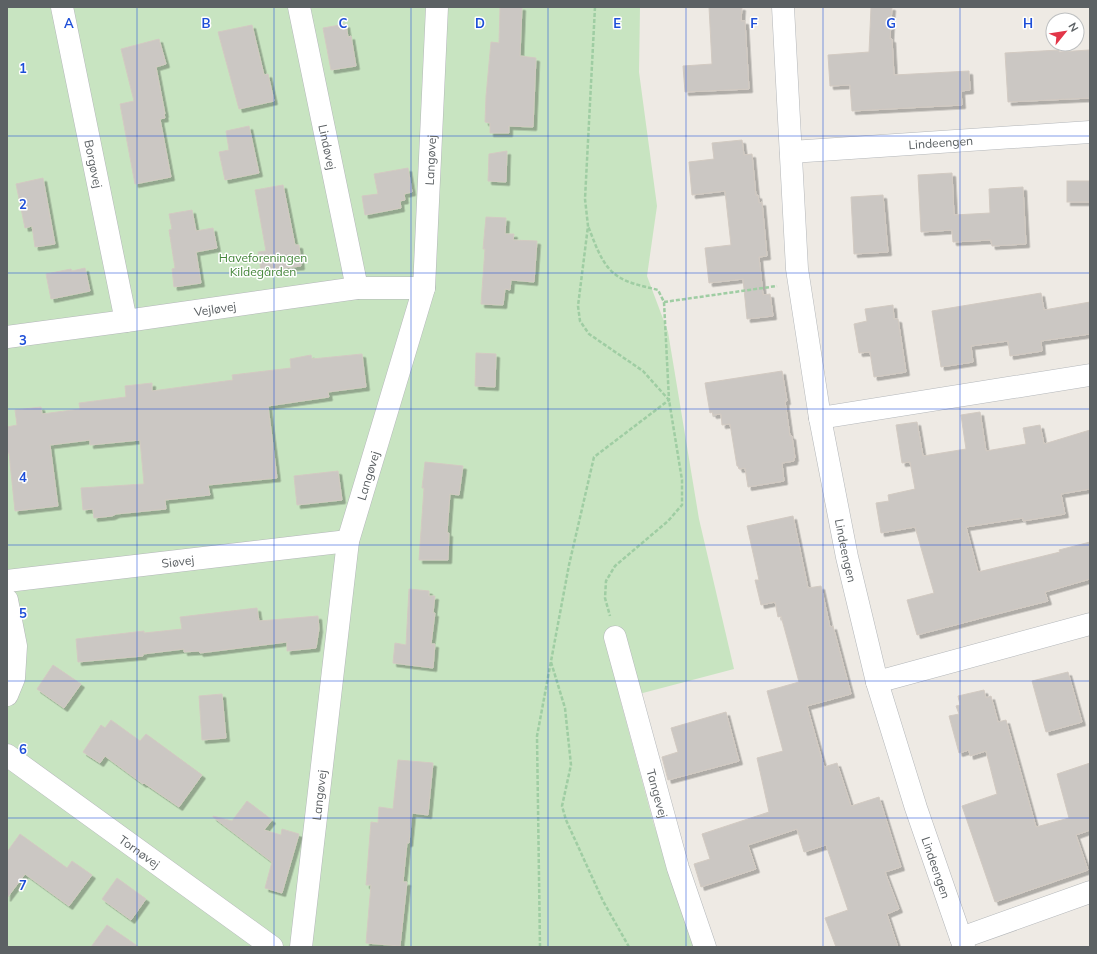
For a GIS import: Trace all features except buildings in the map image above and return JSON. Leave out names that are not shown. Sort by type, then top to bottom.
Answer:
[{"type":"street","name":"Borgøvej","points":[[62,7],[126,321]]},
{"type":"street","name":"Lindøvej","points":[[299,7],[357,288]]},
{"type":"street","name":"Langøvej","points":[[301,947],[348,541],[424,288],[437,7]]},
{"type":"street","name":"Lindeengen","points":[[783,7],[797,269],[820,418],[846,557],[877,682],[916,808],[963,942],[1090,892]]},
{"type":"street","name":"Lindeengen","points":[[791,152],[1090,132]]},
{"type":"street","name":"Vejløvej","points":[[7,337],[357,288],[424,288]]},
{"type":"street","points":[[820,418],[1090,375]]},
{"type":"street","name":"Siøvej","points":[[7,581],[348,541]]},
{"type":"street","points":[[7,600],[16,646],[14,678],[7,695]]},
{"type":"street","points":[[877,682],[1090,624]]},
{"type":"street","name":"Tangevej","points":[[615,637],[678,868],[705,947]]},
{"type":"street","name":"Tornøvej","points":[[7,755],[272,947]]},
{"type":"path","points":[[595,7],[585,199],[588,226],[578,306],[580,321],[589,334],[643,371],[668,400]]},
{"type":"path","points":[[588,226],[603,260],[616,275],[632,283],[658,290],[664,302],[668,400],[682,480],[682,505],[668,521],[615,566],[606,581],[605,598],[615,637]]},
{"type":"path","points":[[664,302],[799,283]]},
{"type":"path","points":[[540,947],[537,736],[569,565],[594,457],[668,400]]},
{"type":"path","points":[[551,661],[565,708],[571,765],[562,806],[566,820],[603,901],[629,947]]},
{"type":"green space","name":"Haveforeningen Kildegården","points":[[7,7],[640,7],[639,72],[657,206],[647,276],[668,332],[699,519],[734,669],[620,699],[654,825],[696,947],[7,947]]}]
